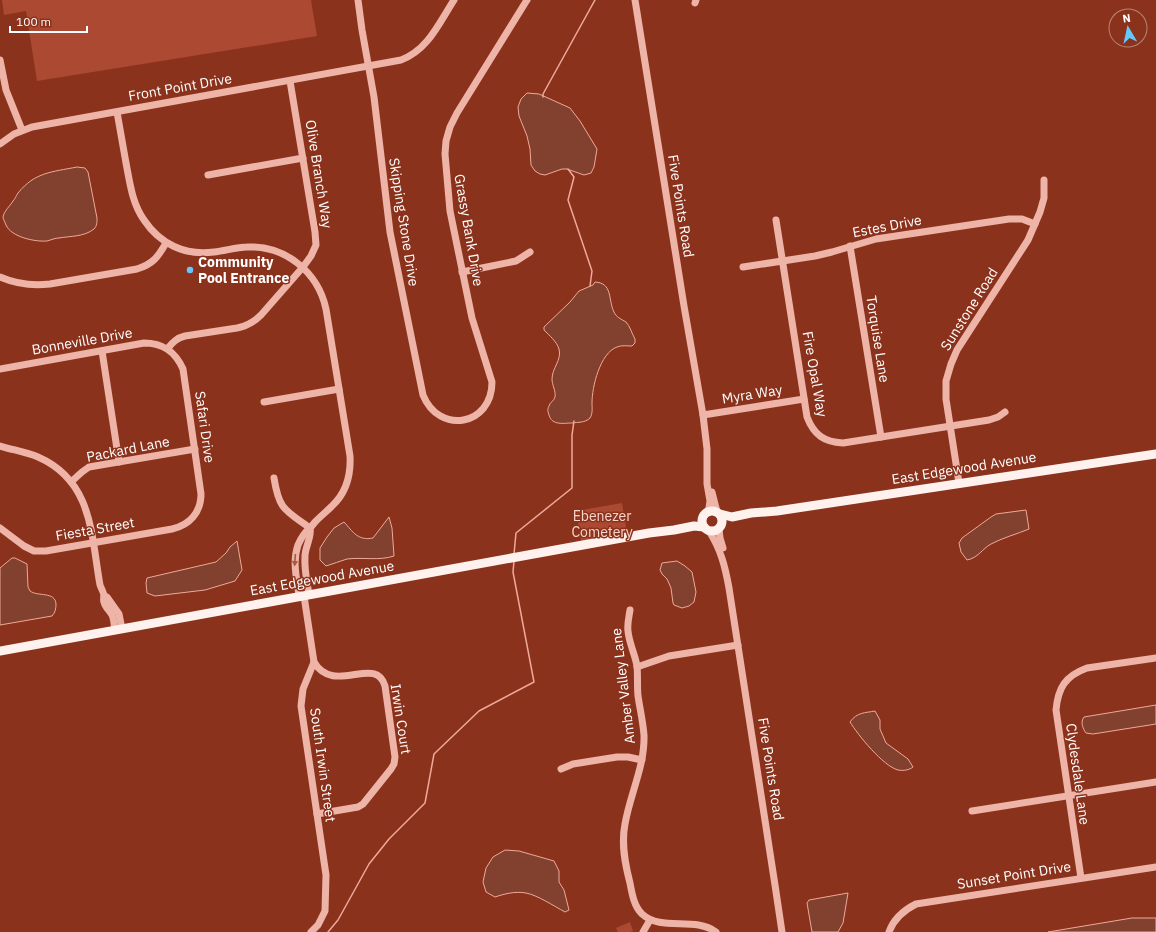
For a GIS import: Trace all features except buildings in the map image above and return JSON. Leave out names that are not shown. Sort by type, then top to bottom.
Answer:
[{"type":"main road","name":"East Edgewood Avenue","points":[[718,513],[732,517],[777,511],[1156,454]]},
{"type":"main road","points":[[714,511],[718,513],[722,520],[720,527],[716,530],[707,529],[702,520],[705,515],[714,511]]},
{"type":"main road","name":"East Edgewood Avenue","points":[[720,527],[740,520],[777,511]]},
{"type":"main road","name":"East Edgewood Avenue","points":[[649,533],[691,522],[705,515]]},
{"type":"main road","name":"East Edgewood Avenue","points":[[0,651],[649,533],[694,526],[707,529]]},
{"type":"street","name":"Skipping Stone Drive","points":[[358,0],[374,97],[390,232],[423,395],[429,408],[438,416],[445,419],[463,421]]},
{"type":"street","name":"Front Point Drive","points":[[0,144],[14,134],[32,127],[401,60],[416,52],[430,38],[454,0]]},
{"type":"street","name":"Grassy Bank Drive","points":[[463,421],[480,412],[490,399],[492,391],[490,375],[472,318],[450,211],[445,165],[446,141],[450,127],[457,113],[527,0]]},
{"type":"street","name":"Five Points Road","points":[[635,0],[703,415]]},
{"type":"street","points":[[0,60],[6,90],[22,130]]},
{"type":"street","name":"Olive Branch Way","points":[[168,348],[174,341],[185,336],[243,327],[254,321],[303,268],[314,251],[316,238],[290,81]]},
{"type":"street","points":[[117,112],[134,200],[138,211],[150,228],[166,243],[185,250],[204,253],[248,247],[276,251],[287,256],[303,268],[316,284],[324,300],[350,456],[349,476],[345,488],[338,499],[303,535],[298,545],[294,561],[304,596],[314,662]]},
{"type":"street","points":[[208,175],[303,158]]},
{"type":"street","name":"Sunstone Road","points":[[959,483],[946,399],[946,381],[957,350],[1028,240],[1044,198],[1044,180]]},
{"type":"street","name":"Estes Drive","points":[[743,267],[815,256],[876,239],[1009,219],[1022,219],[1035,224]]},
{"type":"street","name":"Fire Opal Way","points":[[776,220],[807,417],[810,425],[822,438],[844,444],[989,420],[998,417],[1005,412]]},
{"type":"street","points":[[0,277],[18,283],[40,285],[143,267],[154,260],[166,243]]},
{"type":"street","name":"Torquise Lane","points":[[850,246],[881,437]]},
{"type":"street","points":[[462,272],[516,261],[530,252]]},
{"type":"street","name":"Bonneville Drive","points":[[0,369],[144,343],[155,344],[168,348]]},
{"type":"street","name":"Safari Drive","points":[[168,348],[178,358],[183,368],[201,494],[200,504],[196,513]]},
{"type":"street","points":[[102,351],[119,462]]},
{"type":"street","points":[[264,402],[339,389]]},
{"type":"street","name":"Myra Way","points":[[703,415],[804,399]]},
{"type":"street","points":[[703,415],[708,431],[712,487],[718,513]]},
{"type":"street","points":[[703,415],[707,449],[707,484],[710,504],[705,515]]},
{"type":"street","points":[[0,446],[44,460],[58,469],[72,482],[88,513],[100,583],[104,596],[104,604],[119,629]]},
{"type":"street","name":"Packard Lane","points":[[72,482],[79,474],[89,467],[195,449]]},
{"type":"street","points":[[274,478],[277,494],[287,512],[310,528]]},
{"type":"street","name":"Fiesta Street","points":[[0,528],[24,546],[34,551],[46,551],[179,527],[191,520],[196,513]]},
{"type":"street","points":[[720,527],[721,542],[729,568],[733,609]]},
{"type":"street","points":[[707,529],[718,546],[722,558],[733,609]]},
{"type":"street","name":"Five Points Road","points":[[733,609],[782,932]]},
{"type":"street","name":"Amber Valley Lane","points":[[630,610],[628,629],[637,666],[638,697],[644,736],[642,760],[625,819],[623,835],[624,851],[626,867],[635,902],[642,913],[650,920]]},
{"type":"street","points":[[637,666],[669,656],[738,645]]},
{"type":"street","name":"Clydesdale Lane","points":[[1080,878],[1056,710],[1057,698],[1062,685],[1069,678],[1087,668],[1156,658]]},
{"type":"street","name":"South Irwin Street","points":[[311,932],[318,925],[326,904],[326,875],[301,706],[303,689],[314,662]]},
{"type":"street","name":"Irwin Court","points":[[314,662],[322,672],[328,676],[336,677],[372,673],[380,678],[385,686],[395,757],[392,769],[363,804],[358,807],[317,814]]},
{"type":"street","points":[[561,769],[573,764],[617,757],[628,757],[642,760]]},
{"type":"street","points":[[972,811],[1156,782]]},
{"type":"street","name":"Sunset Point Drive","points":[[889,932],[898,916],[916,904],[1156,867]]},
{"type":"street","points":[[643,932],[650,920],[662,924],[703,926],[711,928],[716,932]]},
{"type":"green space","points":[[2,0],[311,0],[317,36],[37,81],[26,11],[4,15]]},
{"type":"green space","name":"Ebenezer Cometery","points":[[622,503],[627,533],[582,545],[576,511]]},
{"type":"green space","points":[[630,922],[633,931],[618,932],[616,928]]},
{"type":"shaded area","points":[[527,93],[539,94],[570,108],[580,121],[597,149],[594,167],[591,173],[584,175],[567,169],[562,169],[545,175],[535,171],[531,165],[530,149],[527,136],[519,116],[518,107],[521,99]]},
{"type":"shaded area","points":[[77,167],[85,168],[88,172],[97,218],[94,229],[86,234],[42,241],[30,240],[18,236],[9,229],[3,217],[24,186],[44,174]]},
{"type":"shaded area","points":[[595,282],[605,285],[615,314],[617,317],[626,322],[635,339],[635,343],[632,346],[617,347],[611,350],[606,356],[595,380],[592,396],[592,412],[590,418],[581,422],[555,422],[551,419],[548,410],[555,397],[552,375],[560,353],[557,344],[544,330],[544,327],[570,302],[579,291],[593,285]]},
{"type":"shaded area","points":[[1026,510],[1029,529],[991,544],[971,559],[967,560],[961,552],[959,543],[962,538],[991,517],[996,514]]},
{"type":"shaded area","points":[[389,517],[392,528],[394,556],[383,558],[347,559],[326,566],[320,560],[320,548],[334,528],[344,522],[356,535],[368,539],[373,538]]},
{"type":"shaded area","points":[[237,541],[242,570],[235,581],[205,590],[155,596],[147,593],[147,578],[216,562]]},
{"type":"shaded area","points":[[12,558],[27,564],[28,587],[30,591],[53,597],[56,604],[56,609],[52,616],[0,625],[0,568]]},
{"type":"shaded area","points":[[677,561],[692,572],[696,592],[694,602],[689,606],[682,608],[674,605],[671,588],[667,579],[660,570],[662,563]]},
{"type":"shaded area","points":[[1156,705],[1156,724],[1093,734],[1086,733],[1083,727],[1082,721],[1084,717]]},
{"type":"shaded area","points":[[875,711],[880,720],[880,729],[886,743],[908,759],[913,767],[908,770],[898,770],[885,763],[865,742],[850,722],[855,716]]},
{"type":"shaded area","points":[[505,850],[519,851],[554,861],[559,871],[559,882],[564,890],[569,910],[565,912],[540,898],[522,892],[495,897],[486,892],[483,882],[486,868],[493,857]]},
{"type":"shaded area","points":[[848,893],[843,923],[838,932],[812,932],[807,903],[809,900]]},
{"type":"shaded area","points":[[1132,918],[1156,918],[1156,932],[1048,932]]},
{"type":"waterway","points":[[543,97],[543,94],[595,0]]},
{"type":"waterway","points":[[568,169],[574,177],[568,200],[592,271],[590,286]]},
{"type":"waterway","points":[[514,554],[516,533],[572,488],[572,435],[574,421]]},
{"type":"waterway","points":[[328,932],[338,920],[369,864],[389,839],[425,803],[434,754],[479,711],[534,682],[513,572],[514,561]]},
{"type":"place","name":"Community Pool Entrance","points":[[190,270]]}]
